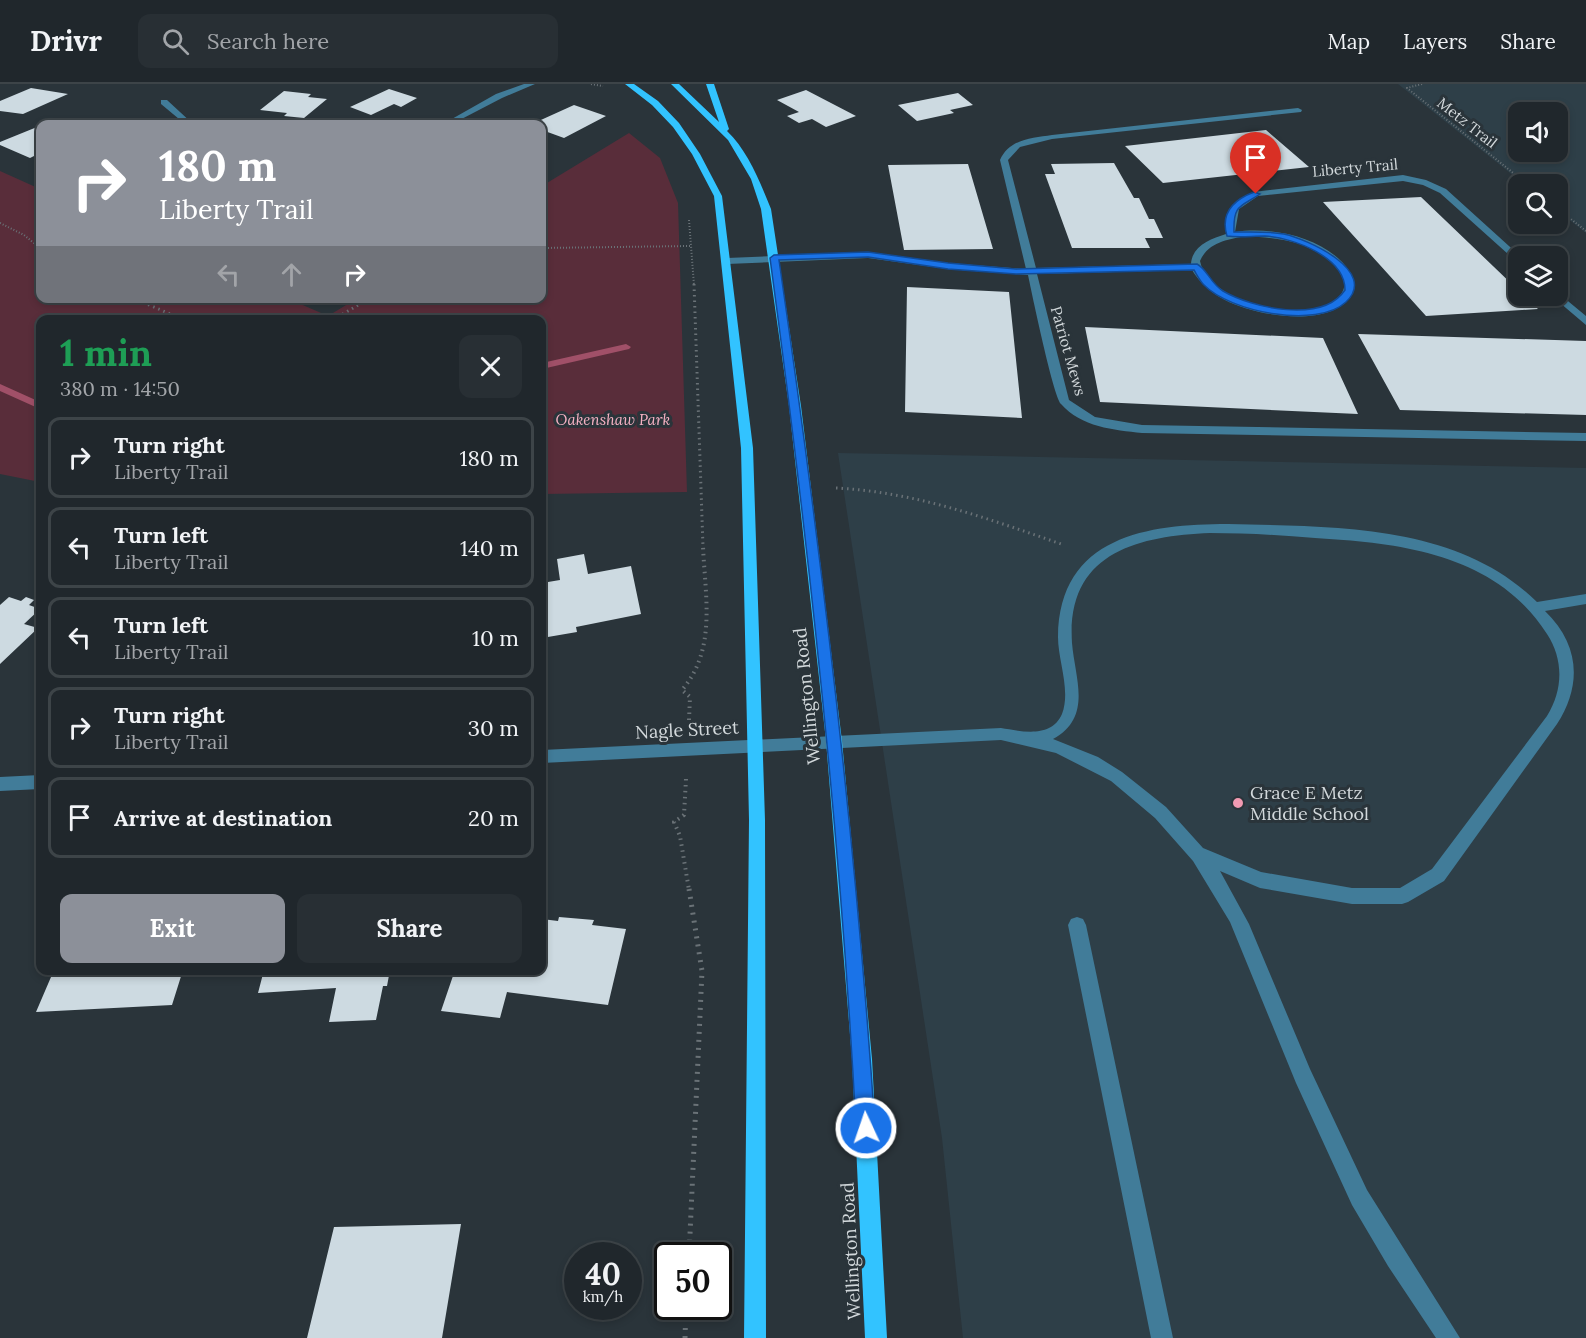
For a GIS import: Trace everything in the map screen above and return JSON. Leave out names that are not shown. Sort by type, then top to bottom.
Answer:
[{"type":"main road","points":[[629,84],[655,103],[676,124],[701,162],[718,196],[747,448],[756,746],[755,1338]]},
{"type":"main road","name":"Wellington Road","points":[[675,84],[727,135],[760,192],[766,209],[774,258],[795,406],[834,741],[862,1059],[876,1338]]},
{"type":"main road","points":[[710,84],[727,135]]},
{"type":"street","points":[[454,120],[499,96],[531,84]]},
{"type":"street","points":[[164,102],[184,120]]},
{"type":"street","name":"Patriot Mews","points":[[1298,110],[1052,137],[1022,143],[1013,148],[1004,160],[1064,402],[1074,412],[1099,424],[1142,429],[1586,436]]},
{"type":"street","name":"Liberty Trail","points":[[1230,234],[1229,217],[1233,208],[1243,199],[1256,194],[1403,178],[1426,183],[1443,191],[1508,251]]},
{"type":"street","points":[[1230,234],[1266,234],[1285,237],[1321,250],[1345,270],[1350,290],[1344,299],[1333,306],[1317,311],[1278,312],[1247,305],[1220,293],[1207,283],[1197,267],[1197,253],[1204,244],[1230,234]]},
{"type":"street","points":[[727,261],[868,255],[948,266],[1032,271],[1197,267]]},
{"type":"street","points":[[1568,306],[1586,322]]},
{"type":"street","points":[[1037,740],[1064,723],[1072,700],[1065,655],[1065,633],[1068,612],[1084,570],[1098,556],[1155,534],[1203,530],[1259,530],[1386,538],[1424,545],[1467,561],[1503,581],[1539,607],[1562,637],[1569,668],[1566,695],[1552,720],[1438,875],[1402,896],[1353,896],[1260,880],[1197,853]]},
{"type":"street","points":[[1539,607],[1586,599]]},
{"type":"street","name":"Nagle Street","points":[[546,757],[1001,734],[1037,740],[1068,751],[1118,778],[1164,815],[1197,853],[1230,903],[1351,1179],[1390,1250],[1449,1338]]},
{"type":"street","points":[[0,784],[36,782]]},
{"type":"street","points":[[1077,925],[1162,1338]]},
{"type":"path","points":[[591,84],[608,88]]},
{"type":"path","name":"Metz Trail","points":[[1422,84],[1407,88],[1514,174]]},
{"type":"path","points":[[689,217],[697,331],[706,631],[703,660],[694,676],[682,690],[690,697]]},
{"type":"path","points":[[1568,217],[1586,231]]},
{"type":"path","points":[[0,223],[24,235],[36,245]]},
{"type":"path","points":[[546,248],[690,246]]},
{"type":"path","points":[[145,303],[172,315]]},
{"type":"path","points":[[341,315],[362,303]]},
{"type":"path","points":[[829,488],[872,490],[934,502],[1064,545]]},
{"type":"path","points":[[684,815],[674,822],[680,836],[702,971],[690,1242]]},
{"type":"path","points":[[685,1338],[686,1320]]},
{"type":"shaded area","points":[[1398,84],[1586,84],[1586,233],[1568,219],[1568,174],[1511,174]]},
{"type":"shaded area","name":"Grace E Metz Middle School","points":[[838,453],[1586,468],[1586,1338],[963,1338],[942,1138]]},
{"type":"green space","name":"Oakenshaw Park","points":[[629,133],[660,158],[678,203],[687,492],[546,494],[546,315],[330,315],[349,303],[546,303],[546,184]]},
{"type":"green space","name":"Oakenshaw Park","points":[[0,171],[36,187],[36,303],[298,303],[326,315],[36,315],[36,481],[0,474]]},
{"type":"building","points":[[31,88],[68,94],[23,114],[0,111],[0,101]]},
{"type":"building","points":[[389,89],[417,98],[401,107],[394,104],[371,115],[350,107]]},
{"type":"building","points":[[806,90],[856,116],[826,127],[812,119],[799,123],[787,116],[799,112],[777,100]]},
{"type":"building","points":[[284,91],[311,94],[308,97],[327,99],[304,118],[284,116],[287,113],[260,110]]},
{"type":"building","points":[[958,93],[973,105],[950,110],[954,113],[917,121],[898,105]]},
{"type":"building","points":[[574,105],[606,116],[564,138],[546,131],[546,120],[541,120]]},
{"type":"building","points":[[36,127],[36,155],[30,158],[0,145],[0,142]]},
{"type":"building","points":[[1266,130],[1309,167],[1163,183],[1125,146]]},
{"type":"building","points":[[1114,163],[1134,198],[1139,198],[1149,219],[1154,219],[1163,238],[1145,238],[1150,248],[1072,248],[1045,174],[1055,174],[1051,164]]},
{"type":"building","points":[[968,164],[993,249],[904,250],[888,165]]},
{"type":"building","points":[[1421,197],[1508,280],[1508,306],[1535,306],[1538,309],[1426,316],[1323,202]]},
{"type":"building","points":[[907,287],[1009,292],[1022,418],[905,412]]},
{"type":"building","points":[[1085,327],[1323,338],[1358,414],[1100,402]]},
{"type":"building","points":[[1358,334],[1586,341],[1586,415],[1400,410]]},
{"type":"building","points":[[584,554],[588,574],[631,566],[641,614],[576,627],[577,632],[546,637],[546,582],[560,580],[557,559]]},
{"type":"building","points":[[9,597],[21,601],[26,597],[34,600],[29,605],[36,608],[36,613],[24,624],[36,627],[36,630],[0,664],[0,605]]},
{"type":"building","points":[[559,917],[594,920],[592,925],[626,929],[608,1005],[507,992],[500,1018],[441,1011],[453,975],[546,975],[546,920],[558,921]]},
{"type":"building","points":[[52,975],[181,975],[172,1005],[36,1012]]},
{"type":"building","points":[[263,975],[389,975],[387,986],[383,986],[376,1020],[329,1022],[336,988],[258,993]]},
{"type":"building","points":[[461,1224],[442,1338],[307,1338],[334,1227]]},
{"type":"waterway","points":[[546,365],[626,347]]},
{"type":"waterway","points":[[0,387],[36,404]]},
{"type":"place","name":"Grace E Metz Middle School","points":[[1238,803]]},
{"type":"route","points":[[866,1128],[860,1035],[829,693],[795,406],[774,258],[868,255],[1016,272],[1197,267],[1207,283],[1220,293],[1237,302],[1257,308],[1299,313],[1317,311],[1333,306],[1344,299],[1350,290],[1345,270],[1321,250],[1285,237],[1266,234],[1230,234],[1229,217],[1233,208],[1243,199],[1256,194]]}]
